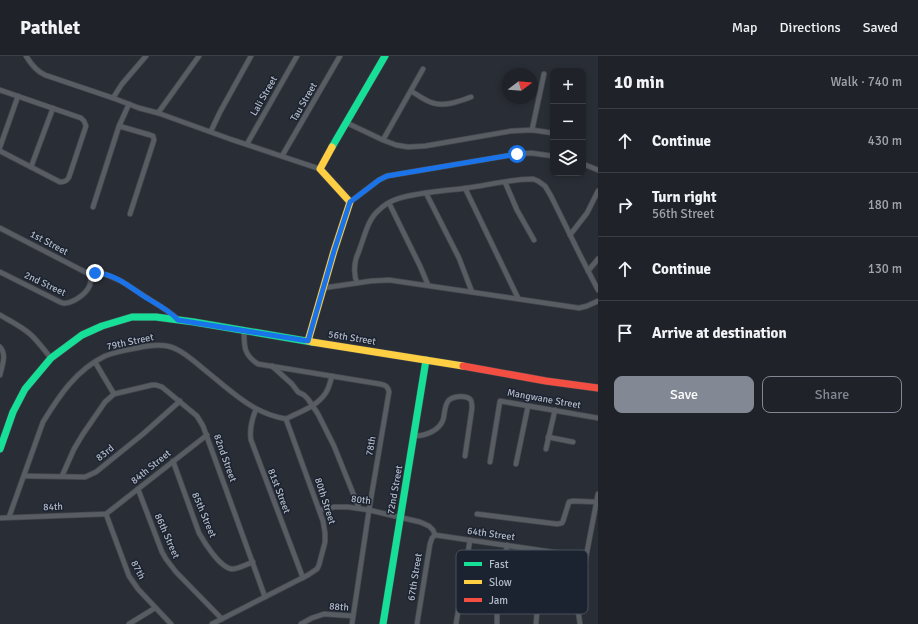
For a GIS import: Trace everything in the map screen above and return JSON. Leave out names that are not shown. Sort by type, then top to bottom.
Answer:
[{"type":"street","points":[[26,56],[33,67],[44,75],[320,169],[350,202]]},
{"type":"street","points":[[113,98],[122,84],[146,56]]},
{"type":"street","points":[[158,113],[199,56]]},
{"type":"street","points":[[210,132],[251,56]]},
{"type":"street","name":"Lali Street","points":[[247,144],[297,56]]},
{"type":"street","name":"Tau Street","points":[[282,156],[340,56]]},
{"type":"street","points":[[320,169],[385,56]]},
{"type":"street","points":[[383,140],[423,69]]},
{"type":"street","points":[[532,130],[544,74]]},
{"type":"street","points":[[0,90],[81,118],[84,120],[86,127],[69,177],[65,181],[60,182],[0,151]]},
{"type":"street","points":[[411,91],[437,104],[452,103],[471,98]]},
{"type":"street","points":[[0,147],[18,96]]},
{"type":"street","points":[[93,207],[119,126],[129,104]]},
{"type":"street","points":[[31,167],[53,108]]},
{"type":"street","points":[[347,123],[383,140],[408,147],[511,131],[532,130],[550,132]]},
{"type":"street","points":[[119,126],[153,136],[154,140],[130,214]]},
{"type":"street","points":[[308,341],[350,202],[379,180],[387,176],[517,154],[526,153],[550,156]]},
{"type":"street","points":[[586,165],[598,170]]},
{"type":"street","points":[[357,283],[355,271],[356,258],[369,224],[374,214],[390,203],[404,198],[426,194],[533,179],[546,186],[598,290]]},
{"type":"street","points":[[505,182],[515,206],[534,240]]},
{"type":"street","points":[[465,188],[518,298]]},
{"type":"street","points":[[570,234],[587,213],[598,190]]},
{"type":"street","points":[[426,194],[459,258],[472,292]]},
{"type":"street","points":[[390,203],[428,286]]},
{"type":"street","name":"1st Street","points":[[0,228],[89,274]]},
{"type":"street","points":[[588,270],[598,259]]},
{"type":"street","name":"2nd Street","points":[[0,272],[41,293],[65,303],[69,303],[85,293],[91,280],[89,274]]},
{"type":"street","points":[[89,274],[100,273],[121,281],[166,310],[178,320]]},
{"type":"street","points":[[323,288],[389,280],[579,308],[598,301]]},
{"type":"street","points":[[0,315],[27,331],[38,342],[50,358]]},
{"type":"street","name":"56th Street","points":[[0,449],[13,412],[25,389],[50,358],[82,335],[113,322],[132,317],[156,317],[178,320],[546,381],[598,388]]},
{"type":"street","name":"78th","points":[[244,331],[245,351],[249,357],[258,364],[380,384],[387,386],[389,390],[352,624]]},
{"type":"street","name":"79th Street","points":[[9,517],[43,422],[65,388],[72,380],[95,362],[106,356],[129,349],[160,345],[171,346],[183,352],[239,398],[256,409],[286,419]]},
{"type":"street","points":[[0,347],[4,352],[0,375]]},
{"type":"street","name":"72nd Street","points":[[383,624],[426,360]]},
{"type":"street","points":[[62,476],[74,449],[83,434],[106,402],[114,394],[95,362]]},
{"type":"street","points":[[272,366],[313,405],[334,446],[359,508]]},
{"type":"street","points":[[286,419],[313,405],[319,400],[325,393],[332,376]]},
{"type":"street","name":"82nd Street","points":[[114,394],[156,385],[162,387],[197,416],[207,435],[265,596]]},
{"type":"street","points":[[414,436],[432,432],[443,421],[447,403],[457,396],[466,397],[470,399],[472,408],[465,456]]},
{"type":"street","name":"83rd","points":[[24,476],[85,477],[96,472],[144,434],[180,401]]},
{"type":"street","name":"Mangwane Street","points":[[490,462],[500,401],[598,418]]},
{"type":"street","points":[[516,464],[528,406]]},
{"type":"street","name":"81st Street","points":[[256,409],[251,425],[251,440],[303,578]]},
{"type":"street","points":[[546,449],[554,410]]},
{"type":"street","name":"80th Street","points":[[212,624],[303,578],[317,569],[323,552],[325,533],[320,510],[286,419]]},
{"type":"street","name":"84th Street","points":[[106,514],[207,435]]},
{"type":"street","points":[[548,437],[574,442]]},
{"type":"street","name":"85th Street","points":[[173,461],[199,532],[211,552],[222,564],[230,569],[253,562]]},
{"type":"street","name":"86th Street","points":[[138,489],[166,559],[176,572],[222,618]]},
{"type":"street","points":[[588,550],[598,494]]},
{"type":"street","points":[[477,514],[557,524],[562,523],[569,502],[597,502]]},
{"type":"street","name":"80th","points":[[320,510],[334,507],[348,507],[400,517]]},
{"type":"street","name":"84th","points":[[0,518],[106,514]]},
{"type":"street","name":"87th","points":[[106,514],[129,576],[138,590],[171,624]]},
{"type":"street","points":[[400,517],[429,526],[435,535]]},
{"type":"street","name":"64th Street","points":[[435,535],[540,550]]},
{"type":"street","name":"67th Street","points":[[417,624],[430,544],[435,535]]},
{"type":"street","points":[[468,550],[470,540]]},
{"type":"street","points":[[506,550],[507,545]]},
{"type":"street","points":[[129,624],[155,608]]},
{"type":"street","name":"88th","points":[[301,624],[324,614],[353,616]]},
{"type":"street","points":[[456,624],[458,614]]},
{"type":"street","points":[[536,624],[537,614]]},
{"type":"street","points":[[579,614],[580,624]]},
{"type":"traffic: fast","points":[[332,147],[385,56]]},
{"type":"traffic: fast","points":[[0,449],[13,412],[25,389],[51,358],[82,335],[102,326],[132,317],[156,317],[312,342]]},
{"type":"traffic: fast","points":[[383,624],[426,360]]},
{"type":"traffic: slow","points":[[308,341],[350,202],[320,169],[332,147]]},
{"type":"traffic: slow","points":[[312,342],[463,366]]},
{"type":"traffic: jam","points":[[463,366],[546,381],[598,388]]},
{"type":"route","points":[[95,273],[107,275],[122,282],[171,313],[178,320],[308,341],[350,202],[381,178],[387,176],[517,154]]}]
